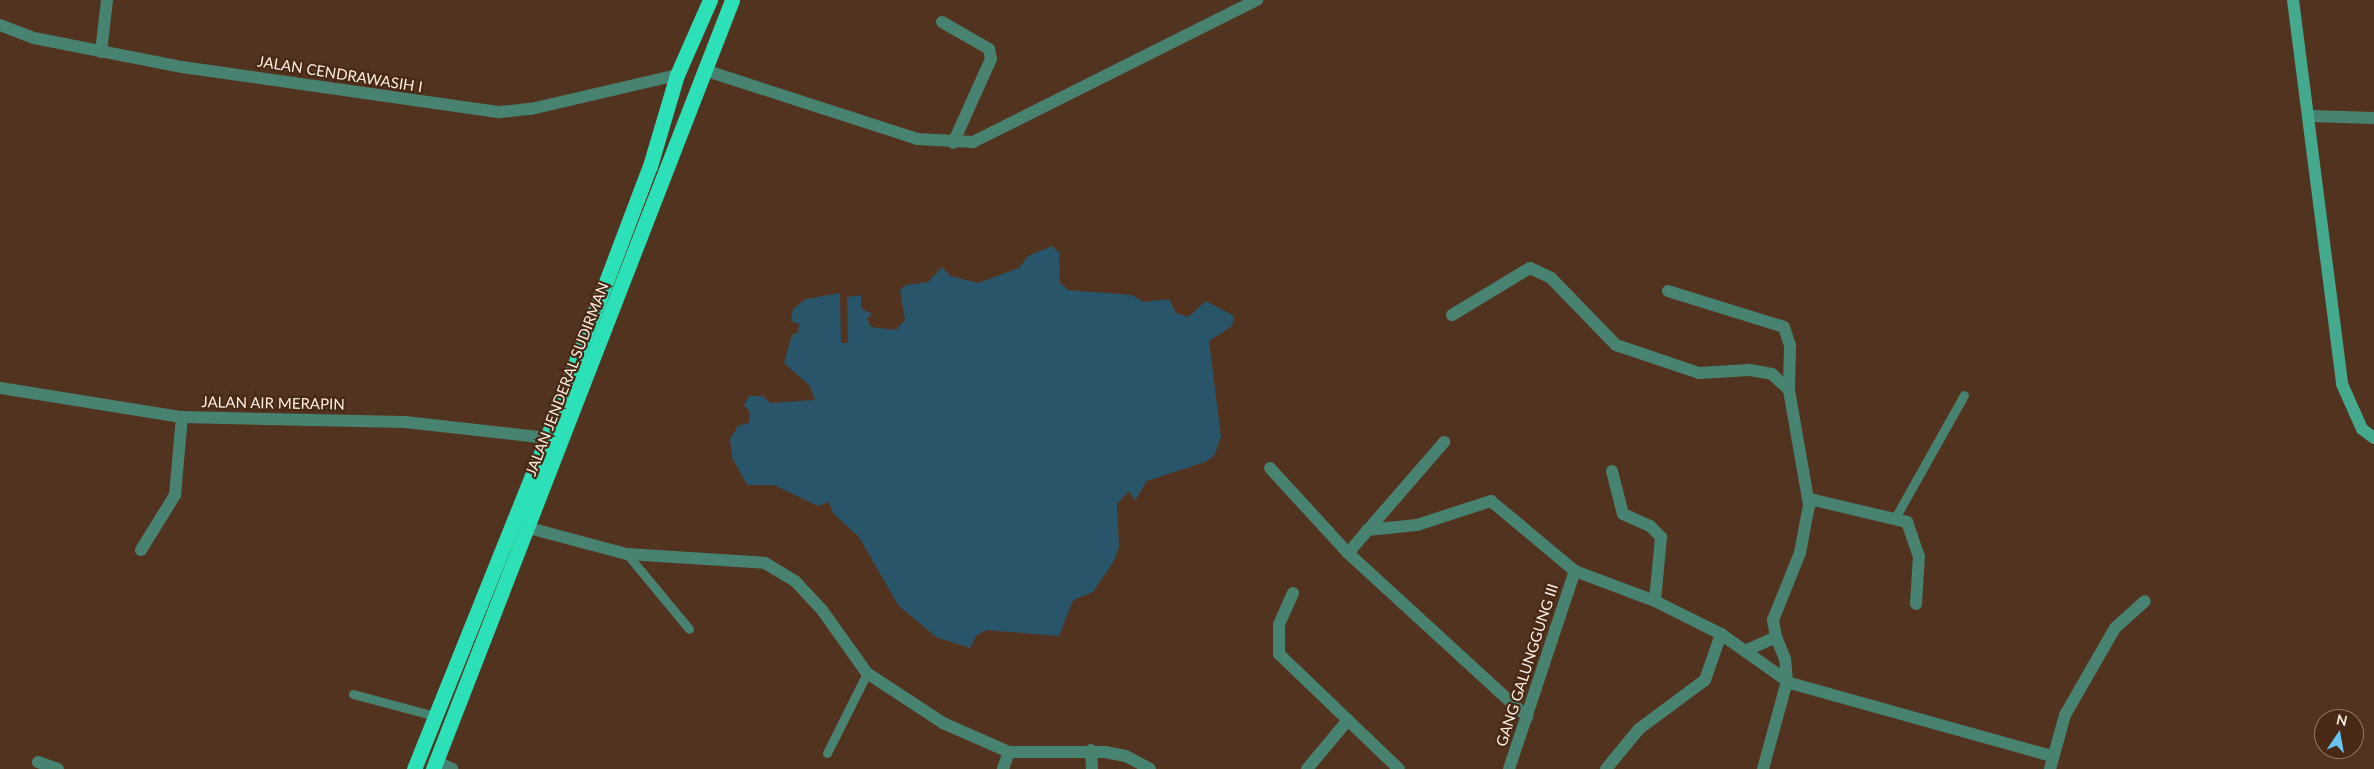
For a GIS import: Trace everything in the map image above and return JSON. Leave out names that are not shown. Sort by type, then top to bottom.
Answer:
[{"type":"highway","name":"JALAN JENDERAL SUDIRMAN","points":[[414,769],[547,438],[650,166],[677,75],[710,0]]},
{"type":"highway","name":"JALAN JENDERAL SUDIRMAN","points":[[434,765],[529,528],[732,0]]},
{"type":"highway","points":[[650,166],[665,172]]},
{"type":"main road","points":[[2293,0],[2342,384],[2362,429],[2374,438]]},
{"type":"street","points":[[101,52],[107,0]]},
{"type":"street","points":[[704,70],[917,139],[953,143],[973,142],[1048,107],[1257,0]]},
{"type":"street","points":[[942,22],[989,49],[991,59],[953,143]]},
{"type":"street","name":"JALAN CENDRAWASIH I","points":[[0,25],[34,38],[101,52],[500,112],[531,109],[677,75]]},
{"type":"street","points":[[2309,116],[2374,118]]},
{"type":"street","points":[[1452,315],[1522,270],[1535,270],[1550,278],[1616,345],[1700,373],[1750,370],[1772,374],[1789,390]]},
{"type":"street","points":[[1668,291],[1784,327],[1790,346],[1789,390],[1808,506],[1800,553],[1773,620],[1776,637],[1785,659],[1787,681],[1763,769]]},
{"type":"street","name":"JALAN AIR MERAPIN","points":[[0,388],[182,417],[405,422],[547,438]]},
{"type":"street","points":[[141,550],[175,495],[182,417]]},
{"type":"street","points":[[1348,553],[1444,442]]},
{"type":"street","points":[[1270,468],[1348,553],[1527,717]]},
{"type":"street","points":[[1612,472],[1623,514],[1650,526],[1661,537],[1655,601]]},
{"type":"street","points":[[1366,530],[1417,526],[1485,500],[1495,503],[1574,570],[1655,601],[1721,634],[1747,650],[1787,681],[2051,763],[2065,716],[2115,628],[2145,601]]},
{"type":"street","points":[[1808,506],[1820,500],[1907,522],[1914,533],[1919,556],[1916,604]]},
{"type":"street","points":[[529,528],[627,554],[748,560],[776,568],[822,610],[866,673],[943,723],[1009,752],[1092,750],[1126,756],[1150,769]]},
{"type":"street","name":"GANG GALUNGGUNG III","points":[[1509,769],[1574,570]]},
{"type":"street","points":[[1293,593],[1279,624],[1279,654],[1399,769]]},
{"type":"street","points":[[1606,769],[1639,729],[1705,680],[1721,634]]},
{"type":"street","points":[[1747,650],[1776,637]]},
{"type":"street","points":[[1306,769],[1348,720]]},
{"type":"street","points":[[1092,750],[1092,769]]},
{"type":"street","points":[[1003,769],[1009,752]]},
{"type":"street","points":[[38,762],[58,769]]},
{"type":"street","points":[[434,765],[452,769]]},
{"type":"lane","points":[[1895,518],[1964,395]]},
{"type":"lane","points":[[627,554],[689,628]]},
{"type":"lane","points":[[826,753],[866,673]]},
{"type":"lane","points":[[353,694],[434,716]]},
{"type":"water","points":[[1052,246],[1059,252],[1060,283],[1068,290],[1132,295],[1143,302],[1169,299],[1176,313],[1188,317],[1206,301],[1234,316],[1232,326],[1209,341],[1221,437],[1214,456],[1205,462],[1147,481],[1135,501],[1129,491],[1117,504],[1119,547],[1114,561],[1093,592],[1073,600],[1059,636],[986,630],[976,636],[970,648],[936,637],[898,605],[859,537],[833,513],[829,502],[818,506],[774,485],[747,485],[732,457],[730,439],[738,426],[749,423],[750,412],[744,405],[749,396],[763,396],[770,403],[815,400],[810,386],[784,363],[792,335],[798,333],[799,324],[791,321],[793,309],[806,299],[840,293],[841,343],[848,343],[847,297],[861,295],[861,308],[872,314],[867,319],[871,327],[896,330],[905,320],[900,290],[906,285],[928,282],[942,267],[950,276],[978,283],[1019,268],[1028,256]]}]
